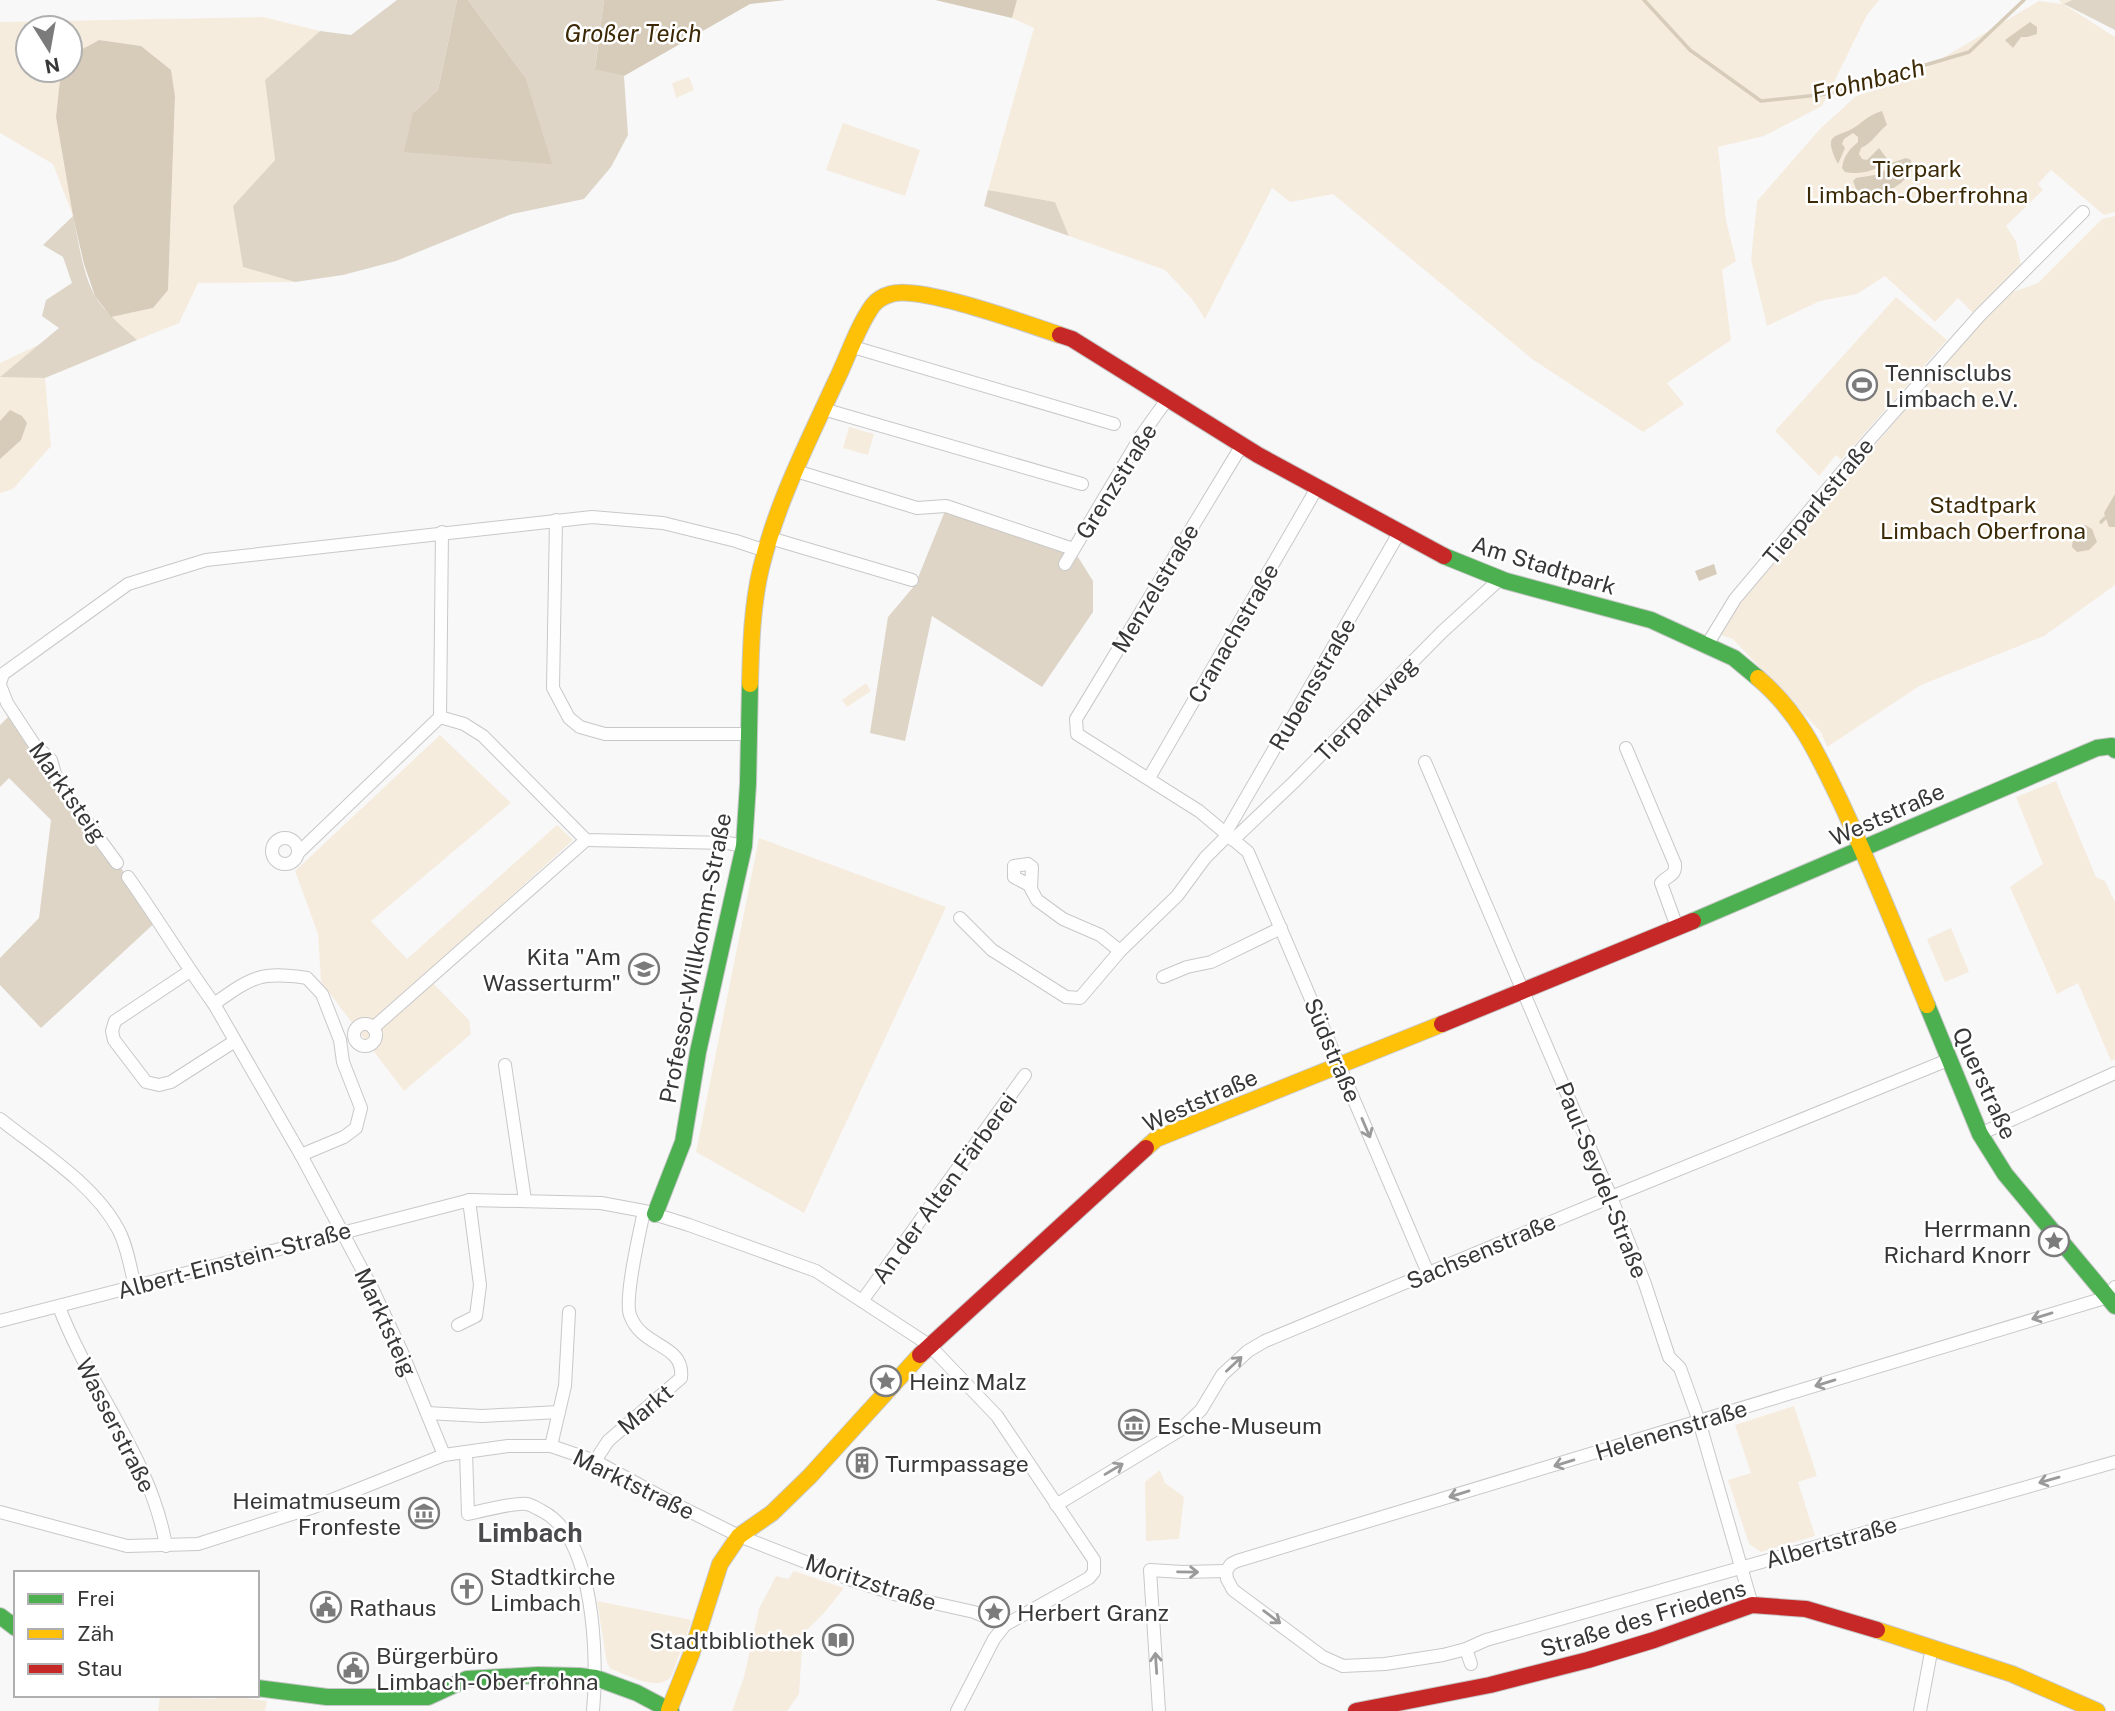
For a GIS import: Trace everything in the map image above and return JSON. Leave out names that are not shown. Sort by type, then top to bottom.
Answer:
[{"type":"street","name":"Tierparkstraße","points":[[1707,645],[1735,599],[1839,479],[1863,447],[1972,324],[2083,212]]},
{"type":"street","name":"Professor-Willkomm-Straße","points":[[649,1213],[684,1142],[698,1052],[744,846],[748,813],[751,643],[757,594],[768,545],[796,471],[872,307],[879,299],[899,292],[915,293],[998,314],[1072,339]]},
{"type":"street","name":"Am Stadtpark","points":[[1072,339],[1317,488],[1447,558],[1500,579],[1651,621],[1734,657],[1774,691],[1810,737],[1863,850]]},
{"type":"street","points":[[853,347],[1114,424]]},
{"type":"street","name":"Grenzstraße","points":[[1065,565],[1141,436],[1168,398]]},
{"type":"street","points":[[823,410],[1082,484]]},
{"type":"street","name":"Menzelstraße","points":[[1077,734],[1076,719],[1242,444]]},
{"type":"street","points":[[796,471],[917,508],[946,506],[1073,549]]},
{"type":"street","name":"Cranachstraße","points":[[1149,778],[1317,488]]},
{"type":"street","points":[[0,684],[3,674],[128,584],[150,576],[206,560],[442,532],[592,517],[663,523],[912,580]]},
{"type":"street","points":[[556,520],[553,688],[569,718],[580,727],[605,734],[749,734]]},
{"type":"street","points":[[298,853],[440,717],[442,532]]},
{"type":"street","name":"Rubensstraße","points":[[1228,837],[1399,533]]},
{"type":"street","name":"Tierparkweg","points":[[1228,837],[1294,782],[1442,632],[1500,579]]},
{"type":"street","name":"Marktsteig","points":[[0,684],[7,703],[34,744],[51,760],[57,781],[117,863]]},
{"type":"street","points":[[440,717],[464,724],[483,736],[586,840]]},
{"type":"street","name":"Südstraße","points":[[1077,734],[1199,811],[1248,852],[1428,1273]]},
{"type":"street","name":"Weststraße","points":[[739,1535],[772,1513],[810,1476],[929,1345],[1156,1139],[1523,992],[1863,850],[2097,748],[2114,747]]},
{"type":"street","points":[[1626,748],[1675,864],[1673,875],[1661,883],[1677,927]]},
{"type":"street","name":"Paul-Seydel-Straße","points":[[1425,762],[1611,1197],[1645,1284],[1669,1357],[1680,1368],[1699,1421],[1752,1605]]},
{"type":"street","points":[[960,918],[992,950],[1066,997],[1080,998],[1120,951],[1177,896],[1205,858],[1228,837]]},
{"type":"street","points":[[373,1028],[586,840],[728,843],[744,846]]},
{"type":"street","name":"Querstraße","points":[[1863,850],[1980,1134],[2005,1174],[2113,1297]]},
{"type":"street","name":"Marktsteig","points":[[128,877],[159,919],[190,971],[214,1004],[343,1231],[401,1350],[444,1455]]},
{"type":"street","points":[[1031,886],[1037,900],[1048,910],[1100,935],[1120,951]]},
{"type":"street","points":[[1163,977],[1187,967],[1212,962],[1281,928]]},
{"type":"street","points":[[190,971],[115,1021],[112,1031],[114,1040],[146,1082],[159,1085],[170,1082],[235,1041]]},
{"type":"street","points":[[214,1004],[258,976],[276,973],[307,978],[322,994],[337,1030],[343,1062],[360,1108],[356,1128],[300,1155]]},
{"type":"street","name":"Sachsenstraße","points":[[1056,1505],[1180,1430],[1201,1410],[1222,1375],[1248,1351],[1265,1341],[1948,1060]]},
{"type":"street","points":[[505,1065],[525,1200]]},
{"type":"street","points":[[1980,1134],[2115,1073]]},
{"type":"street","name":"An der Alten Färberei","points":[[862,1301],[1025,1075]]},
{"type":"street","points":[[0,1119],[72,1175],[109,1214],[120,1231],[135,1286]]},
{"type":"street","points":[[458,1325],[476,1316],[480,1286],[469,1200]]},
{"type":"street","name":"Albert-Einstein-Straße","points":[[0,1321],[469,1200],[601,1203],[649,1213],[816,1271],[929,1345],[997,1416],[1096,1566],[1089,1578],[1005,1625]]},
{"type":"street","name":"Markt","points":[[595,1461],[608,1441],[681,1378],[680,1358],[636,1328],[628,1311],[634,1257],[649,1213]]},
{"type":"street","name":"Helenenstraße","points":[[1226,1571],[1237,1561],[2113,1297]]},
{"type":"street","name":"Wasserstraße","points":[[60,1307],[70,1336],[144,1472],[162,1521],[166,1546]]},
{"type":"street","points":[[551,1446],[565,1386],[569,1312]]},
{"type":"street","points":[[427,1413],[482,1416],[559,1412]]},
{"type":"street","name":"Marktstraße","points":[[0,1512],[127,1546],[198,1544],[314,1507],[444,1455],[508,1446],[551,1446],[595,1461],[739,1535]]},
{"type":"street","points":[[466,1452],[468,1514],[527,1504],[551,1516],[568,1536],[584,1570],[596,1678],[593,1711]]},
{"type":"street","name":"Albertstraße","points":[[1226,1571],[1233,1590],[1322,1657],[1343,1666],[1378,1665],[1466,1649],[1486,1640],[2115,1462]]},
{"type":"street","points":[[259,1688],[327,1704],[428,1697],[467,1679],[538,1675],[596,1678],[637,1693],[670,1710],[691,1656],[720,1564],[739,1535]]},
{"type":"street","name":"Moritzstraße","points":[[739,1535],[849,1579],[898,1595],[974,1612],[1005,1625]]},
{"type":"street","points":[[1159,1711],[1150,1570],[1226,1571]]},
{"type":"street","name":"Straße des Friedens","points":[[1356,1711],[1444,1695],[1562,1668],[1626,1649],[1752,1605],[1806,1609],[1932,1647],[2011,1674],[2097,1711]]},
{"type":"street","points":[[957,1711],[993,1639],[1005,1625]]},
{"type":"street","points":[[1920,1711],[1932,1647]]},
{"type":"street","points":[[1466,1649],[1471,1664]]},
{"type":"street","points":[[444,1711],[447,1690]]},
{"type":"green space","points":[[1017,0],[1879,0],[1867,15],[1822,106],[1764,136],[1718,147],[1726,220],[1736,261],[1722,270],[1731,340],[1667,383],[1684,404],[1643,432],[1532,359],[1333,194],[1290,202],[1272,188],[1205,319],[1192,299],[1165,270],[1069,236],[1055,202],[988,190],[1034,28],[1012,18]]},
{"type":"green space","name":"Tierpark Limbach-Oberfrohna","points":[[2059,0],[2072,0],[2065,5],[2115,37],[2115,212],[2104,215],[2051,170],[2038,184],[2043,190],[2006,226],[2016,241],[2021,265],[1974,314],[1958,298],[1935,322],[1885,276],[1857,294],[1820,301],[1767,326],[1751,260],[1757,201],[1819,130],[1856,96],[1902,82],[2039,1],[2062,4]]},
{"type":"green space","points":[[263,17],[320,31],[265,80],[275,160],[233,206],[243,267],[295,282],[198,283],[179,323],[137,340],[111,317],[153,308],[168,290],[175,96],[171,70],[141,46],[99,40],[84,48],[84,20]]},
{"type":"green space","points":[[0,22],[14,22],[14,84],[60,84],[56,117],[73,216],[53,164],[0,133]]},
{"type":"green space","points":[[689,77],[694,90],[676,98],[672,83]]},
{"type":"green space","points":[[843,123],[920,150],[905,196],[826,170]]},
{"type":"green space","name":"Stadtpark Limbach Oberfrona","points":[[2115,216],[2115,585],[2044,636],[1921,685],[1827,747],[1821,732],[1733,639],[1721,635],[1742,601],[1964,341],[2013,292],[2038,283],[2102,219]]},
{"type":"green space","name":"Tennisclubs Limbach e.V.","points":[[1896,297],[1947,340],[1841,460],[1836,455],[1819,476],[1775,431]]},
{"type":"green space","points":[[42,343],[1,376],[45,378],[51,446],[13,489],[0,493],[0,363]]},
{"type":"green space","points":[[849,427],[874,434],[868,455],[843,448]]},
{"type":"green space","points":[[866,683],[871,691],[847,707],[842,700]]},
{"type":"green space","points":[[440,735],[511,803],[371,921],[407,959],[557,825],[573,840],[425,975],[469,1020],[471,1034],[404,1091],[321,982],[318,934],[295,871]]},
{"type":"green space","points":[[2056,781],[2096,877],[2105,881],[2115,902],[2115,1059],[2111,1061],[2078,983],[2057,994],[2010,887],[2043,864],[2016,797]]},
{"type":"green space","points":[[759,838],[946,907],[804,1213],[696,1152]]},
{"type":"green space","points":[[1951,928],[1969,972],[1945,982],[1927,939]]},
{"type":"green space","points":[[1794,1406],[1817,1476],[1798,1482],[1815,1536],[1761,1552],[1749,1544],[1728,1480],[1751,1473],[1735,1425]]},
{"type":"green space","points":[[1160,1470],[1165,1483],[1184,1497],[1179,1539],[1146,1541],[1145,1482]]},
{"type":"green space","points":[[794,1571],[844,1588],[803,1634],[799,1694],[787,1711],[732,1711],[744,1677],[759,1609],[776,1576],[788,1579]]},
{"type":"green space","points":[[597,1601],[692,1620],[671,1677],[658,1683],[650,1683],[611,1669],[607,1663]]},
{"type":"green space","points":[[160,1697],[236,1697],[267,1701],[265,1711],[158,1711]]},
{"type":"shaded area","points":[[397,0],[457,0],[438,90],[413,113],[525,77],[468,0],[604,0],[595,68],[624,76],[628,135],[611,167],[584,199],[512,214],[396,261],[343,275],[295,282],[243,267],[233,206],[275,160],[265,80],[320,31],[351,35]]},
{"type":"shaded area","points":[[2072,0],[2115,0],[2115,30],[2064,4]]},
{"type":"shaded area","points":[[988,190],[1055,202],[1069,236],[984,206]]},
{"type":"shaded area","points":[[73,216],[84,267],[95,296],[109,314],[137,340],[45,378],[0,377],[59,328],[42,316],[46,300],[72,283],[63,257],[43,245]]},
{"type":"shaded area","points":[[945,511],[1073,549],[1093,581],[1093,612],[1042,687],[932,616],[905,741],[870,733],[888,617],[915,585]]},
{"type":"shaded area","points":[[13,712],[159,919],[41,1028],[0,985],[0,958],[39,918],[51,820],[9,778],[0,787],[0,725]]},
{"type":"water","points":[[457,0],[468,0],[525,77],[552,164],[404,152],[413,113],[438,90]]},
{"type":"water","name":"Großer Teich","points":[[604,0],[786,0],[750,4],[624,76],[595,69]]},
{"type":"water","points":[[935,0],[1017,0],[1012,18]]},
{"type":"water","points":[[2030,22],[2037,27],[2037,34],[2021,37],[2013,48],[2005,40]]},
{"type":"water","points":[[99,40],[141,46],[171,70],[175,96],[168,290],[153,308],[111,317],[95,296],[84,264],[56,117],[60,84],[84,84],[84,48]]},
{"type":"water","points":[[1882,111],[1887,125],[1861,148],[1859,154],[1862,159],[1867,160],[1879,148],[1888,160],[1868,171],[1845,172],[1842,168],[1844,160],[1858,142],[1858,137],[1853,133],[1844,139],[1842,144],[1845,148],[1838,164],[1831,145],[1832,140]]},
{"type":"water","points":[[1906,158],[1911,160],[1912,169],[1904,180],[1893,188],[1867,196],[1856,189],[1853,181],[1856,178],[1881,174],[1891,163]]},
{"type":"water","points":[[10,410],[22,416],[27,423],[21,440],[0,459],[0,421]]},
{"type":"water","points":[[2115,494],[2115,527],[2109,527],[2104,513]]},
{"type":"water","points":[[2085,525],[2092,529],[2097,542],[2089,550],[2077,552],[2072,547],[2073,541]]},
{"type":"water","points":[[1714,564],[1717,574],[1699,581],[1695,571]]},
{"type":"waterway","name":"Frohnbach","points":[[1644,0],[1690,50],[1761,101],[1828,94],[1969,52],[2024,0]]},
{"type":"waterway","points":[[2101,522],[2105,518]]},
{"type":"traffic: fast","points":[[1444,556],[1506,581],[1651,620],[1734,658],[1758,678]]},
{"type":"traffic: fast","points":[[655,1214],[683,1142],[698,1052],[744,846],[750,684]]},
{"type":"traffic: fast","points":[[1693,921],[2097,748],[2112,746],[2115,750]]},
{"type":"traffic: fast","points":[[1927,1005],[1980,1134],[2005,1174],[2115,1306]]},
{"type":"traffic: fast","points":[[0,1616],[14,1626]]},
{"type":"traffic: fast","points":[[259,1688],[327,1697],[428,1697],[467,1679],[579,1676],[596,1678],[637,1693],[671,1711]]},
{"type":"traffic: slow","points":[[750,684],[756,597],[768,544],[794,473],[857,332],[873,305],[891,294],[925,295],[974,307],[1060,335]]},
{"type":"traffic: slow","points":[[1758,678],[1786,706],[1817,754],[1865,856],[1927,1005]]},
{"type":"traffic: slow","points":[[1146,1148],[1156,1139],[1442,1024]]},
{"type":"traffic: slow","points":[[669,1710],[691,1655],[720,1564],[739,1536],[772,1513],[810,1476],[920,1355]]},
{"type":"traffic: slow","points":[[1877,1630],[2012,1674],[2097,1711]]},
{"type":"traffic: jam","points":[[1060,335],[1072,339],[1258,455],[1444,556]]},
{"type":"traffic: jam","points":[[1442,1024],[1693,921]]},
{"type":"traffic: jam","points":[[920,1355],[1146,1148]]},
{"type":"traffic: jam","points":[[1356,1711],[1490,1685],[1588,1660],[1752,1605],[1806,1609],[1877,1630]]},
{"type":"place","name":"Tennisclubs Limbach e.V.","points":[[1862,385]]},
{"type":"place","name":"Kita \"Am Wasserturm\"","points":[[644,969]]},
{"type":"place","name":"Herrmann Richard Knorr","points":[[2054,1241]]},
{"type":"place","name":"Heinz Malz","points":[[886,1381]]},
{"type":"place","name":"Esche-Museum","points":[[1134,1425]]},
{"type":"place","name":"Turmpassage","points":[[862,1463]]},
{"type":"place","name":"Heimatmuseum Fronfeste","points":[[424,1513]]},
{"type":"place","name":"Stadtkirche Limbach","points":[[467,1589]]},
{"type":"place","name":"Rathaus","points":[[326,1607]]},
{"type":"place","name":"Herbert Granz","points":[[994,1612]]},
{"type":"place","name":"Stadtbibliothek","points":[[838,1640]]},
{"type":"place","name":"Bürgerbüro Limbach-Oberfrohna","points":[[353,1668]]},
{"type":"district","name":"Limbach","points":[[530,1532]]}]
